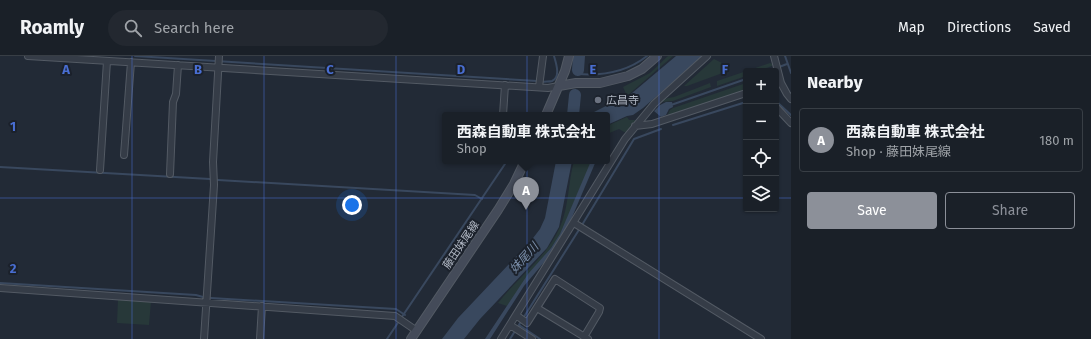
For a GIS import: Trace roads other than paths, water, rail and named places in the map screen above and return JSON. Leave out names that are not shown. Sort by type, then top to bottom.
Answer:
[{"type":"main road","points":[[547,112],[566,71],[569,56]]},
{"type":"main road","points":[[559,86],[576,83],[600,83],[628,76],[642,69],[657,56]]},
{"type":"main road","name":"藤田妹尾線","points":[[411,339],[498,210],[514,184],[524,164]]},
{"type":"street","points":[[28,56],[178,65],[219,61],[539,88],[559,86]]},
{"type":"street","points":[[539,88],[543,56]]},
{"type":"street","points":[[610,164],[635,126],[654,104],[707,56]]},
{"type":"street","points":[[774,56],[777,68]]},
{"type":"street","points":[[100,170],[107,61]]},
{"type":"street","points":[[204,339],[214,186],[213,162],[219,61]]},
{"type":"street","points":[[124,155],[130,62]]},
{"type":"street","points":[[170,174],[173,102],[176,94],[178,65]]},
{"type":"street","points":[[779,84],[791,99]]},
{"type":"street","points":[[503,112],[504,85]]},
{"type":"street","points":[[635,126],[652,124],[743,94]]},
{"type":"street","points":[[779,110],[791,123]]},
{"type":"street","points":[[501,339],[514,328],[578,226],[594,188],[610,164]]},
{"type":"street","points":[[578,226],[760,339]]},
{"type":"street","points":[[520,318],[527,323],[556,279],[600,308],[586,338],[537,308]]},
{"type":"street","points":[[0,288],[395,316],[417,331]]},
{"type":"street","points":[[260,339],[262,306]]},
{"type":"street","points":[[514,328],[532,339]]},
{"type":"water","points":[[676,56],[703,56],[633,115],[610,124],[610,112],[594,112],[625,99]]},
{"type":"water","points":[[666,102],[672,102],[673,107],[669,109],[666,115],[661,117],[654,111]]},
{"type":"water","name":"妹尾川","points":[[555,164],[571,164],[559,227],[547,248],[480,319],[464,339],[442,339],[458,318],[530,242],[540,229],[545,218]]},
{"type":"water","points":[[590,164],[595,164],[567,229],[552,253],[524,286],[490,339],[485,339],[528,274],[551,248],[560,234]]},
{"type":"waterway","points":[[135,56],[537,81]]},
{"type":"waterway","points":[[542,82],[552,81],[555,79],[557,70],[554,56]]},
{"type":"waterway","points":[[578,70],[579,56]]},
{"type":"waterway","points":[[577,74],[614,72],[631,66],[647,56]]},
{"type":"waterway","points":[[785,56],[791,73]]},
{"type":"waterway","points":[[779,67],[787,64]]},
{"type":"waterway","points":[[671,105],[743,80]]},
{"type":"waterway","points":[[573,112],[575,95]]},
{"type":"waterway","points":[[673,125],[743,103]]},
{"type":"waterway","points":[[779,104],[791,115]]},
{"type":"waterway","points":[[510,339],[634,139],[661,129]]},
{"type":"waterway","points":[[387,339],[505,164]]},
{"type":"waterway","points":[[0,167],[210,179]]},
{"type":"waterway","points":[[218,180],[475,195],[482,199]]},
{"type":"waterway","points":[[0,283],[196,295],[203,297]]},
{"type":"waterway","points":[[211,298],[396,309],[405,315]]},
{"type":"waterway","points":[[519,325],[540,339]]},
{"type":"place","name":"広昌寺","points":[[598,100]]},
{"type":"place","name":"西森自動車 株式会社","points":[[526,210]]}]
